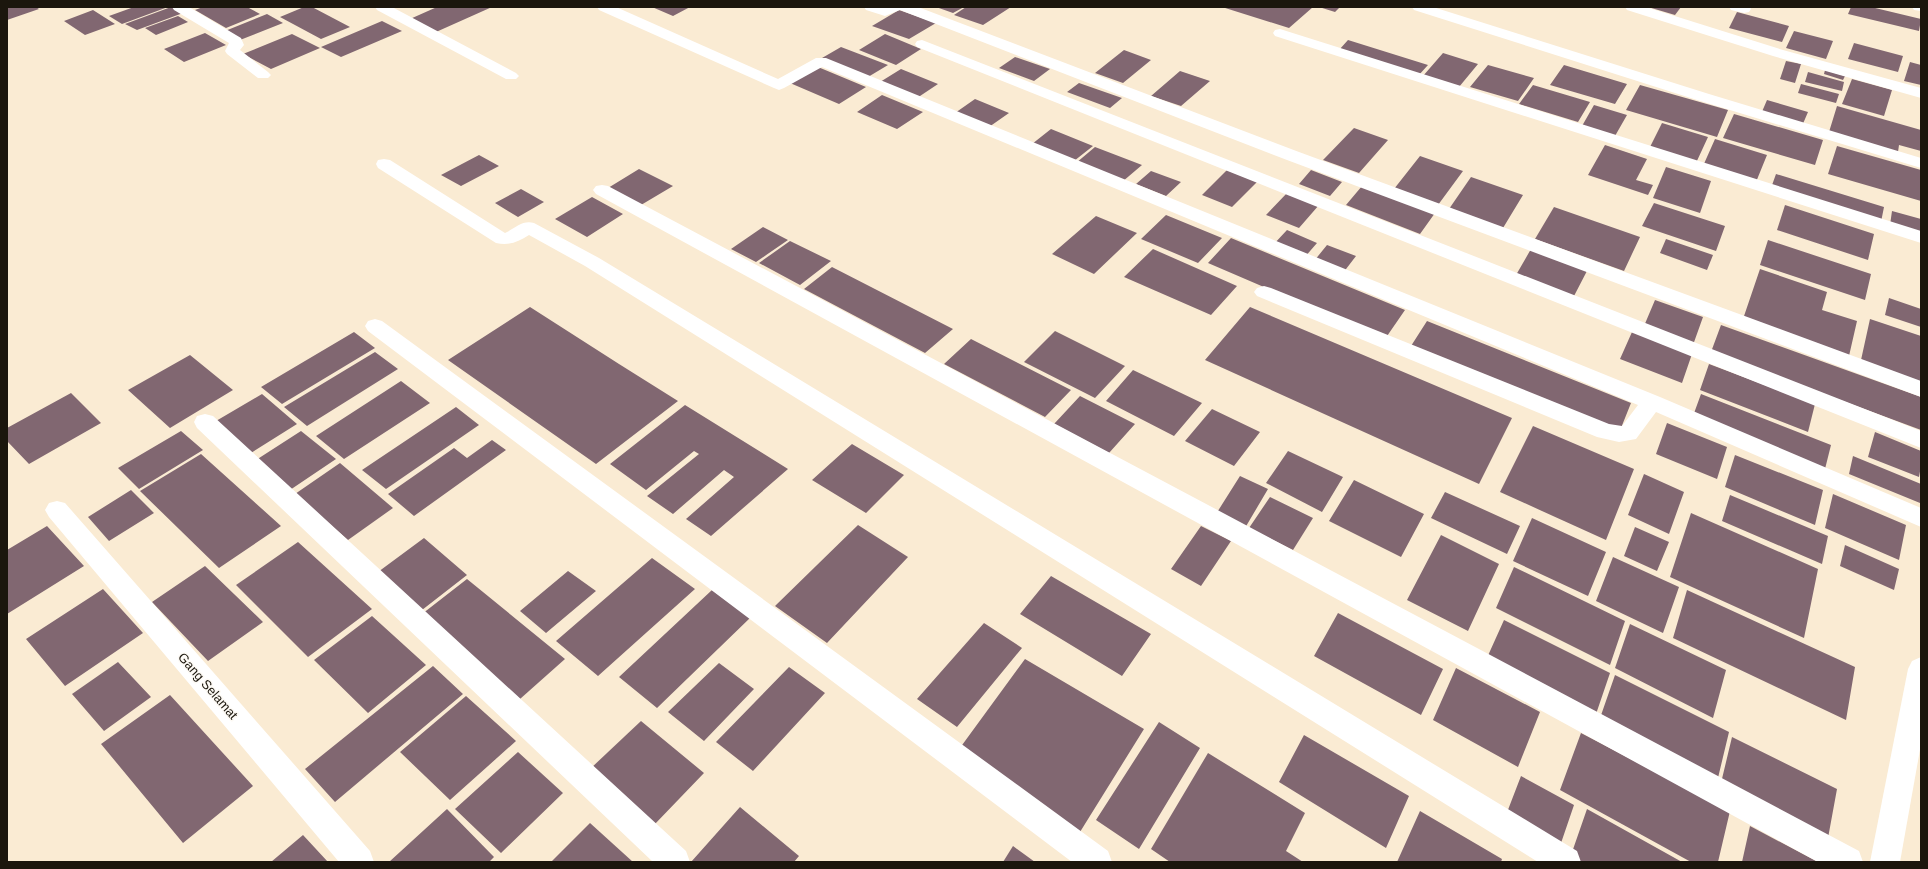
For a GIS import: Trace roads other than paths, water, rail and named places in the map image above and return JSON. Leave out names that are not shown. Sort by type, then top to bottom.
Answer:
[{"type":"street","points":[[179,7],[236,41],[237,46],[232,52],[263,75]]},
{"type":"street","points":[[382,7],[511,76]]},
{"type":"street","points":[[604,7],[779,85],[821,61],[1652,402],[1921,518]]},
{"type":"street","points":[[871,7],[885,12],[895,7]]},
{"type":"street","points":[[905,7],[1293,156],[1921,389]]},
{"type":"street","points":[[1632,7],[1778,53],[1921,93]]},
{"type":"street","points":[[1428,8],[1703,97],[1921,163]]},
{"type":"street","points":[[1280,33],[1921,237]]},
{"type":"street","points":[[922,44],[1921,440]]},
{"type":"street","points":[[384,164],[502,239],[511,238],[528,227],[592,262],[1566,862]]},
{"type":"street","points":[[602,190],[1848,862]]},
{"type":"street","points":[[1264,292],[1605,431],[1619,434],[1628,433],[1652,402]]},
{"type":"street","points":[[375,326],[1097,862]]},
{"type":"street","points":[[205,422],[675,862]]},
{"type":"street","name":"Gang Selamat","points":[[57,510],[358,862]]},
{"type":"street","points":[[1885,862],[1921,669]]}]
